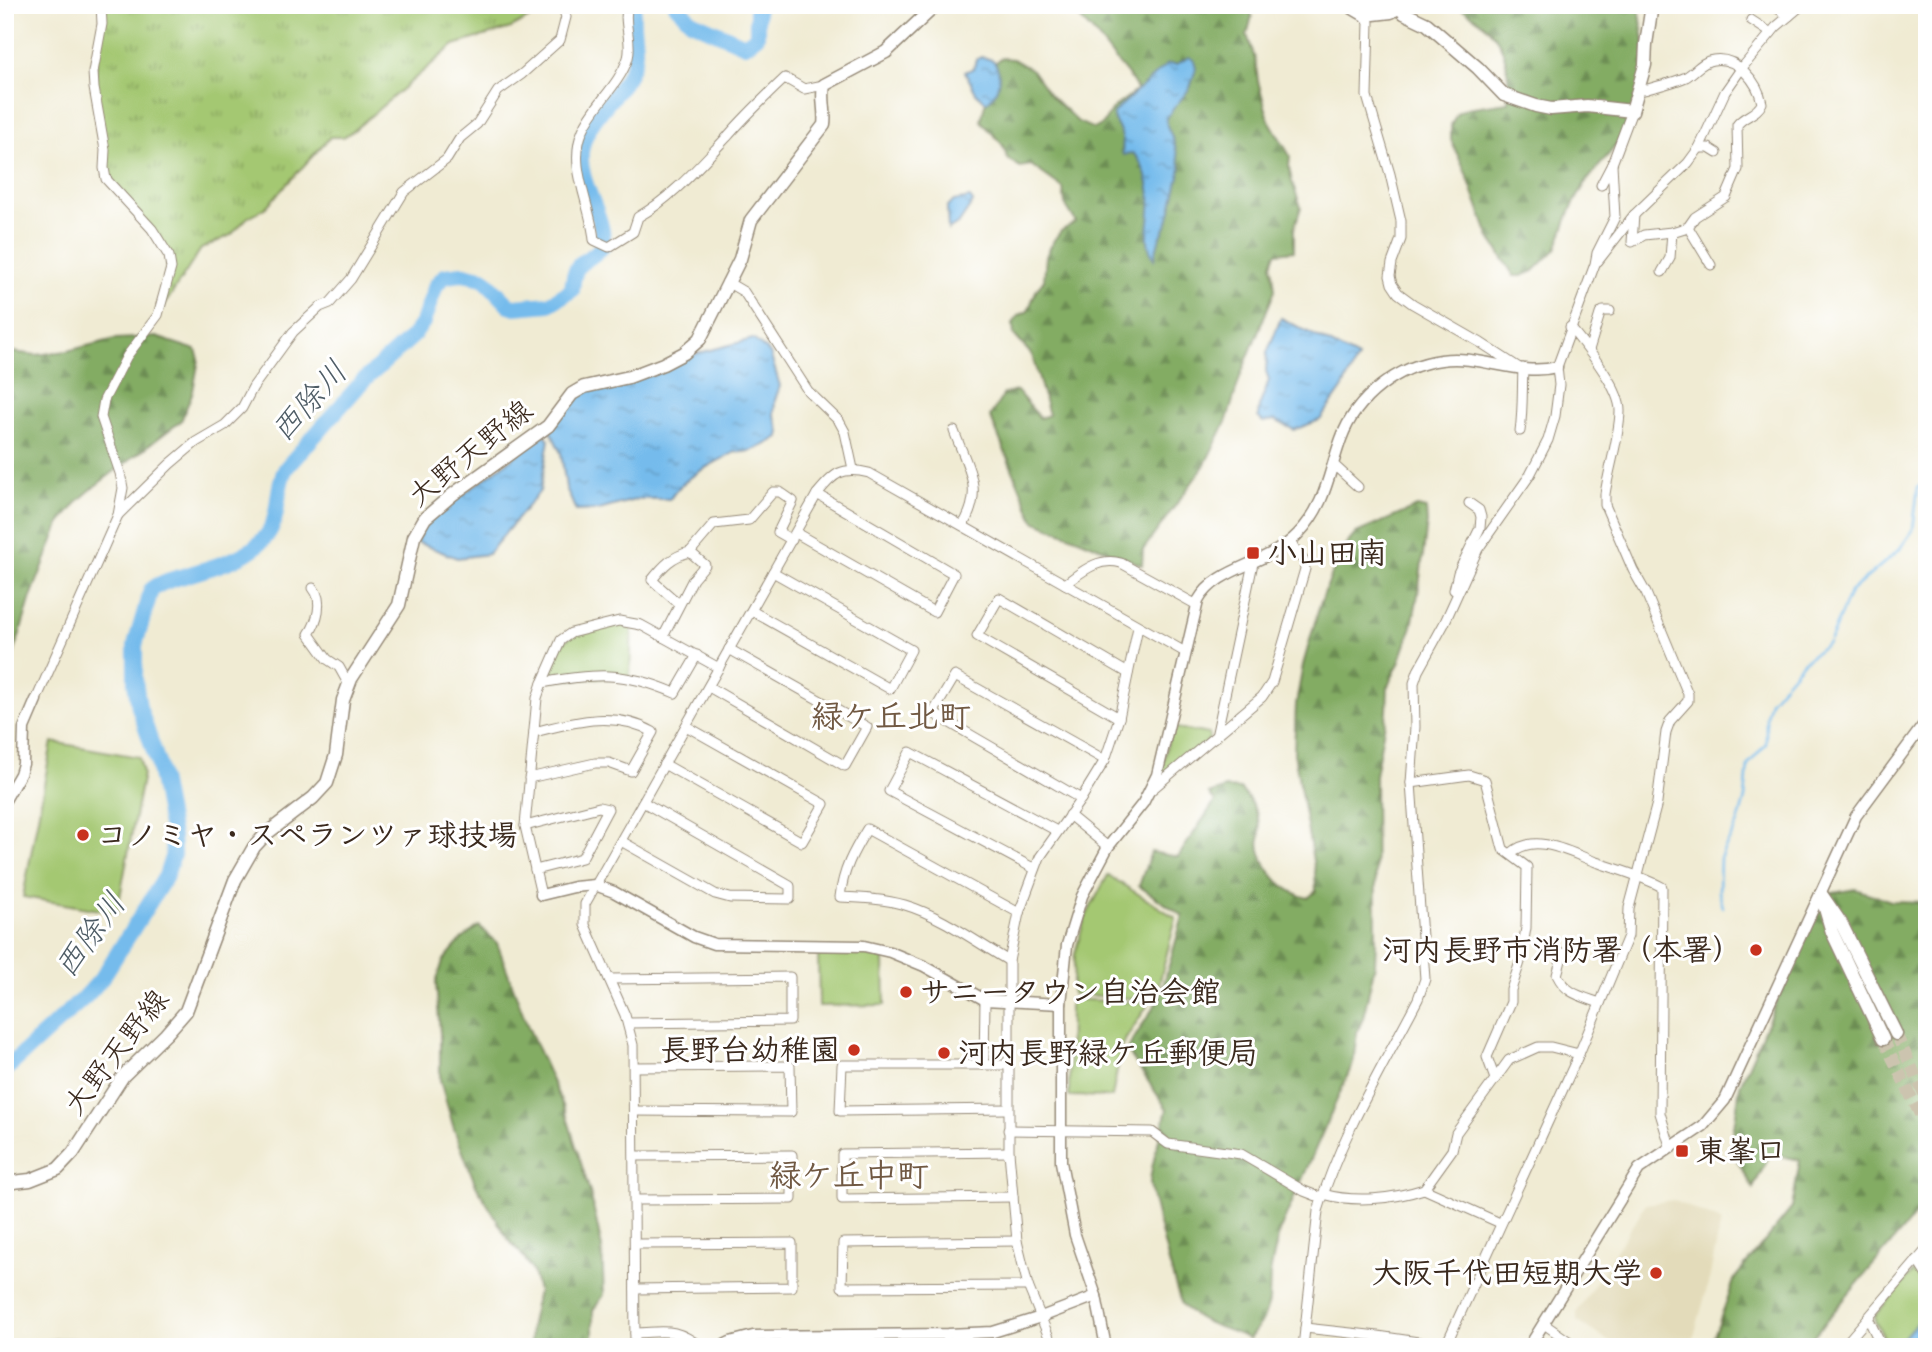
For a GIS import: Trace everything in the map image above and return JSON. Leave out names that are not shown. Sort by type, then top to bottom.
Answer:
[{"type":"main road","points":[[824,85],[886,52],[936,5]]},
{"type":"main road","points":[[1348,5],[1365,15],[1391,12],[1400,6],[1404,13],[1427,24],[1478,68],[1504,95],[1551,109],[1587,106],[1632,111],[1645,65],[1652,5]]},
{"type":"main road","name":"大野天野線","points":[[5,1183],[30,1180],[58,1169],[73,1153],[122,1076],[186,1011],[235,880],[254,847],[327,783],[336,755],[343,700],[349,685],[399,605],[414,537],[425,518],[452,495],[548,426],[572,394],[584,387],[629,377],[663,364],[684,353],[700,339],[740,259],[751,220],[824,125],[824,85]]},
{"type":"main road","points":[[1821,894],[1841,923],[1896,1034]]},
{"type":"main road","points":[[1821,894],[1832,932],[1883,1039]]},
{"type":"street","points":[[5,800],[23,764],[24,728],[118,515],[123,488],[101,417],[104,400],[127,356],[158,315],[170,268],[169,256],[152,229],[106,179],[105,150],[93,80],[102,24],[101,5]]},
{"type":"street","points":[[118,515],[170,464],[196,442],[225,425],[242,408],[253,387],[293,332],[320,307],[330,303],[351,279],[404,192],[447,159],[460,138],[477,124],[498,91],[522,74],[560,40],[566,17],[562,5]]},
{"type":"street","points":[[628,5],[627,62],[582,132],[577,155],[578,172],[583,184],[594,240],[605,245],[633,232],[638,218],[690,175],[785,78],[804,89],[824,85]]},
{"type":"street","points":[[1772,5],[1789,16]]},
{"type":"street","points":[[1595,264],[1634,215],[1688,163],[1699,148],[1725,92],[1741,69],[1771,33],[1802,5]]},
{"type":"street","points":[[1365,15],[1369,22],[1367,96],[1401,221],[1401,239],[1390,276],[1392,284],[1398,293],[1413,304],[1521,368]]},
{"type":"street","points":[[1751,20],[1771,33]]},
{"type":"street","points":[[1634,215],[1632,242],[1654,233],[1672,232],[1688,227],[1695,217],[1730,193],[1742,156],[1737,125],[1758,110],[1762,103],[1751,78],[1741,69],[1714,59],[1685,77],[1638,89]]},
{"type":"street","points":[[1601,185],[1632,111]]},
{"type":"street","points":[[1699,148],[1709,148],[1717,153]]},
{"type":"street","points":[[1303,1347],[1318,1212],[1323,1196],[1340,1149],[1418,999],[1425,979],[1411,783],[1415,727],[1414,684],[1478,549],[1530,475],[1548,440],[1555,416],[1559,385],[1557,367],[1597,253],[1615,217],[1612,164]]},
{"type":"street","points":[[1688,227],[1711,265]]},
{"type":"street","points":[[1662,272],[1671,258],[1672,232]]},
{"type":"street","points":[[727,282],[744,292],[808,391],[839,421],[845,432],[853,469]]},
{"type":"street","points":[[1588,350],[1600,314],[1603,311],[1611,311]]},
{"type":"street","points":[[1305,1328],[1445,1347],[1579,1054],[1628,936],[1629,908],[1657,803],[1666,732],[1670,721],[1688,701],[1688,694],[1646,593],[1605,505],[1606,485],[1621,411],[1617,396],[1570,327]]},
{"type":"street","points":[[1150,791],[1162,754],[1197,605],[1203,592],[1215,580],[1290,542],[1310,521],[1320,505],[1341,440],[1352,416],[1374,391],[1388,380],[1422,364],[1453,358],[1538,370],[1557,367]]},
{"type":"street","points":[[1520,430],[1523,411],[1521,368]]},
{"type":"street","points":[[954,431],[974,487],[974,502],[963,525]]},
{"type":"street","points":[[1334,465],[1358,487]]},
{"type":"street","points":[[635,1347],[633,1045],[628,1023],[585,925],[585,904],[817,495],[831,476],[853,469],[869,473],[1185,652]]},
{"type":"street","points":[[679,604],[652,580],[666,562],[690,552],[714,524],[749,520],[773,492],[780,492],[793,501],[778,532],[794,536],[934,612],[954,573],[817,495]]},
{"type":"street","points":[[1440,631],[1441,619],[1458,573],[1479,528],[1479,510],[1469,503]]},
{"type":"street","points":[[1106,1347],[1096,1296],[1075,1236],[1061,1162],[1061,1004],[1067,945],[1082,896],[1108,847],[1150,791],[1250,709],[1272,682],[1305,569],[1304,561],[1290,542]]},
{"type":"street","points":[[663,637],[693,579],[705,565],[690,552]]},
{"type":"street","points":[[1065,584],[1094,564],[1112,561],[1121,563],[1197,605]]},
{"type":"street","points":[[1216,737],[1253,563]]},
{"type":"street","points":[[752,611],[890,689],[911,650],[773,572]]},
{"type":"street","points":[[313,588],[319,594],[319,601],[316,624],[309,634],[322,654],[339,667],[349,685]]},
{"type":"street","points":[[1119,718],[977,636],[999,598],[1128,673]]},
{"type":"street","points":[[719,668],[641,625],[619,621],[571,633],[561,640],[537,698],[525,826],[541,895],[595,885],[625,898],[694,937],[714,944],[864,946],[890,952],[924,966],[985,1000],[1061,1004]]},
{"type":"street","points":[[1053,1347],[1028,1286],[1017,1241],[1008,1130],[1009,961],[1019,912],[1040,857],[1105,760],[1119,718],[1138,626]]},
{"type":"street","points":[[709,687],[845,766],[867,727],[729,649]]},
{"type":"street","points":[[542,683],[607,674],[636,679],[675,693],[697,655]]},
{"type":"street","points":[[1081,799],[933,713],[955,676],[1105,760]]},
{"type":"street","points":[[529,778],[595,763],[609,763],[631,771],[653,732],[631,723],[584,719],[534,732]]},
{"type":"street","points":[[1529,1347],[1639,1168],[1703,1126],[1725,1100],[1856,816],[1927,720]]},
{"type":"street","points":[[664,764],[802,842],[824,804],[687,726]]},
{"type":"street","points":[[1035,869],[889,791],[910,752],[1057,831]]},
{"type":"street","points":[[1411,783],[1469,775],[1485,780],[1503,849],[1527,867],[1525,928],[1520,962],[1511,990],[1511,1002],[1487,1057],[1495,1079]]},
{"type":"street","points":[[621,841],[715,894],[730,898],[790,898],[790,886],[643,802]]},
{"type":"street","points":[[525,826],[599,807],[608,809],[582,858],[535,870]]},
{"type":"street","points":[[1069,815],[1108,847]]},
{"type":"street","points":[[1009,961],[931,915],[905,905],[876,899],[840,897],[842,877],[867,829],[1019,912]]},
{"type":"street","points":[[1510,854],[1518,846],[1545,845],[1567,849],[1662,887],[1660,1113],[1670,1146]]},
{"type":"street","points":[[1563,953],[1557,975],[1563,987],[1569,992],[1600,1003]]},
{"type":"street","points":[[609,979],[790,977],[790,1021],[628,1023]]},
{"type":"street","points":[[984,1065],[985,1000]]},
{"type":"street","points":[[1424,1189],[1452,1150],[1456,1133],[1509,1060],[1538,1047],[1579,1054]]},
{"type":"street","points":[[1008,1065],[842,1065],[840,1111],[1009,1109]]},
{"type":"street","points":[[634,1067],[790,1066],[791,1112],[634,1111]]},
{"type":"street","points":[[1008,1130],[1152,1132],[1168,1144],[1241,1154],[1304,1191],[1323,1196],[1342,1199],[1384,1197],[1424,1189],[1500,1223]]},
{"type":"street","points":[[1009,1153],[842,1154],[842,1199],[1013,1197]]},
{"type":"street","points":[[635,1156],[792,1155],[792,1199],[635,1200]]},
{"type":"street","points":[[1017,1241],[843,1243],[842,1287],[1028,1286]]},
{"type":"street","points":[[635,1244],[792,1243],[792,1287],[635,1289]]},
{"type":"street","points":[[1843,1347],[1927,1249]]},
{"type":"street","points":[[1917,1260],[1927,1276]]},
{"type":"street","points":[[720,1347],[753,1336],[792,1341],[993,1332],[1096,1296]]},
{"type":"street","points":[[1868,1318],[1882,1347]]},
{"type":"street","points":[[1544,1324],[1577,1347]]},
{"type":"street","points":[[635,1333],[677,1332],[701,1347]]},
{"type":"shaded area","name":"大阪千代田短期大学","points":[[1673,1200],[1721,1221],[1694,1336],[1686,1347],[1617,1347],[1577,1321],[1577,1312],[1646,1204]]},
{"type":"green space","points":[[103,5],[540,5],[533,16],[511,28],[454,45],[353,131],[343,137],[330,137],[266,207],[247,218],[231,235],[201,249],[158,315],[169,256],[110,184],[94,88]]},
{"type":"green space","points":[[1063,5],[1249,5],[1252,16],[1247,35],[1255,59],[1258,81],[1269,120],[1290,156],[1292,182],[1301,207],[1294,229],[1294,251],[1276,253],[1272,264],[1275,290],[1241,374],[1227,420],[1204,466],[1143,550],[1142,565],[1034,521],[990,416],[1004,394],[1017,391],[1040,418],[1049,415],[1032,355],[1014,335],[1013,324],[1018,316],[1028,311],[1044,280],[1046,256],[1054,240],[1061,231],[1076,222],[1065,204],[1063,188],[1031,165],[1020,167],[1008,159],[1002,144],[981,121],[985,104],[997,84],[994,64],[1001,58],[1013,59],[1032,70],[1050,95],[1078,122],[1094,129],[1103,124],[1112,109],[1137,90],[1093,32]]},
{"type":"green space","points":[[1456,5],[1639,5],[1644,42],[1644,86],[1618,143],[1586,182],[1571,209],[1556,249],[1534,271],[1522,276],[1514,276],[1489,236],[1451,140],[1451,125],[1457,113],[1467,108],[1508,102],[1507,68],[1500,44],[1483,24]]},
{"type":"green space","points":[[156,337],[196,350],[199,359],[193,391],[181,421],[95,486],[79,500],[59,525],[31,597],[5,683],[5,351],[36,355],[67,351],[115,339]]},
{"type":"green space","points":[[1417,507],[1426,509],[1427,523],[1418,594],[1412,626],[1388,686],[1387,712],[1375,775],[1375,964],[1363,1018],[1357,1032],[1353,1063],[1279,1232],[1270,1273],[1269,1302],[1263,1320],[1249,1339],[1204,1321],[1182,1304],[1159,1225],[1150,1183],[1167,1109],[1127,1050],[1160,997],[1183,916],[1139,886],[1151,852],[1178,857],[1215,801],[1209,794],[1226,788],[1240,789],[1254,808],[1260,825],[1260,850],[1278,881],[1292,892],[1308,898],[1316,891],[1294,753],[1296,704],[1303,665],[1320,604],[1341,551],[1356,533]]},
{"type":"green space","points":[[611,623],[632,624],[630,677],[544,681],[567,639]]},
{"type":"green space","points":[[1171,727],[1209,734],[1209,740],[1167,774],[1161,773]]},
{"type":"green space","name":"コノミヤ・スペランツァ球技場","points":[[52,742],[139,757],[143,773],[117,913],[23,897]]},
{"type":"green space","points":[[1108,875],[1176,918],[1155,1000],[1072,994],[1075,953],[1085,918]]},
{"type":"green space","points":[[1855,889],[1891,901],[1927,902],[1927,1201],[1804,1347],[1710,1347],[1735,1278],[1792,1208],[1800,1160],[1770,1154],[1753,1188],[1731,1149],[1740,1085],[1810,925],[1828,894]]},
{"type":"green space","points":[[479,926],[497,943],[528,1027],[565,1110],[591,1196],[602,1248],[604,1295],[593,1310],[593,1347],[530,1347],[531,1324],[538,1291],[533,1272],[508,1239],[475,1183],[454,1129],[440,1080],[436,983],[443,961],[461,940]]},
{"type":"green space","points":[[818,953],[860,953],[884,959],[885,1005],[819,1006]]},
{"type":"green space","points":[[1070,999],[1149,1003],[1122,1045],[1112,1097],[1069,1096]]},
{"type":"green space","points":[[1913,1272],[1920,1272],[1927,1286],[1927,1347],[1889,1347],[1875,1321],[1875,1315]]},
{"type":"green space","points":[[59,1339],[109,1340],[131,1347],[30,1347]]},
{"type":"water","points":[[981,57],[993,60],[999,76],[994,94],[986,102],[976,93],[965,72],[974,68],[976,60]]},
{"type":"water","points":[[1189,57],[1194,60],[1196,68],[1190,88],[1166,118],[1181,168],[1168,222],[1154,259],[1148,241],[1150,204],[1147,180],[1138,158],[1133,153],[1123,155],[1122,137],[1113,113],[1167,64],[1177,64]]},
{"type":"water","points":[[970,198],[973,202],[959,223],[948,230],[947,207],[954,201]]},
{"type":"water","points":[[1281,318],[1358,358],[1342,389],[1320,420],[1294,430],[1275,420],[1263,422],[1258,417],[1269,380],[1266,371],[1267,353]]},
{"type":"water","points":[[753,339],[770,353],[780,386],[774,414],[779,437],[752,450],[735,452],[709,466],[691,477],[670,499],[638,499],[599,510],[576,511],[566,488],[561,453],[550,430],[576,396],[591,388],[660,372],[695,354]]},
{"type":"water","points":[[545,434],[549,440],[540,491],[488,554],[457,558],[416,542],[427,521]]},
{"type":"water","points":[[1927,1313],[1927,1347],[1895,1347],[1924,1314]]},
{"type":"waterway","name":"西除川","points":[[5,1070],[102,978],[166,876],[173,854],[158,763],[139,707],[135,682],[135,645],[151,590],[158,585],[239,557],[259,544],[267,535],[274,519],[280,484],[286,468],[362,382],[413,336],[423,322],[436,285],[445,276],[462,274],[483,278],[509,305],[515,307],[549,304],[572,290],[578,266],[603,246],[600,222],[583,176],[581,152],[589,128],[628,76],[633,64],[634,5]]},
{"type":"waterway","name":"西除川","points":[[676,5],[691,21],[745,45],[757,36],[757,5]]},
{"type":"waterway","points":[[1927,241],[1920,262],[1927,284]]},
{"type":"waterway","points":[[1830,640],[1850,592],[1899,550],[1913,530],[1918,487],[1927,483]]},
{"type":"waterway","points":[[1723,907],[1719,892],[1720,858],[1738,823],[1745,798],[1748,765],[1766,744],[1766,716],[1770,701],[1804,661],[1828,643]]},
{"type":"tunnel","points":[[1896,1034],[1927,1100]]},
{"type":"tunnel","points":[[1883,1039],[1927,1129]]},
{"type":"place","name":"小山田南","points":[[1253,553]]},
{"type":"place","name":"コノミヤ・スペランツァ球技場","points":[[83,835]]},
{"type":"place","name":"河内長野市消防署（本署）","points":[[1756,950]]},
{"type":"place","name":"サニータウン自治会館","points":[[906,992]]},
{"type":"place","name":"長野台幼稚園","points":[[854,1050]]},
{"type":"place","name":"河内長野緑ケ丘郵便局","points":[[944,1053]]},
{"type":"place","name":"東峯口","points":[[1682,1151]]},
{"type":"place","name":"大阪千代田短期大学","points":[[1656,1273]]},
{"type":"district","name":"緑ケ丘北町","points":[[891,716]]},
{"type":"district","name":"緑ケ丘中町","points":[[849,1175]]}]
